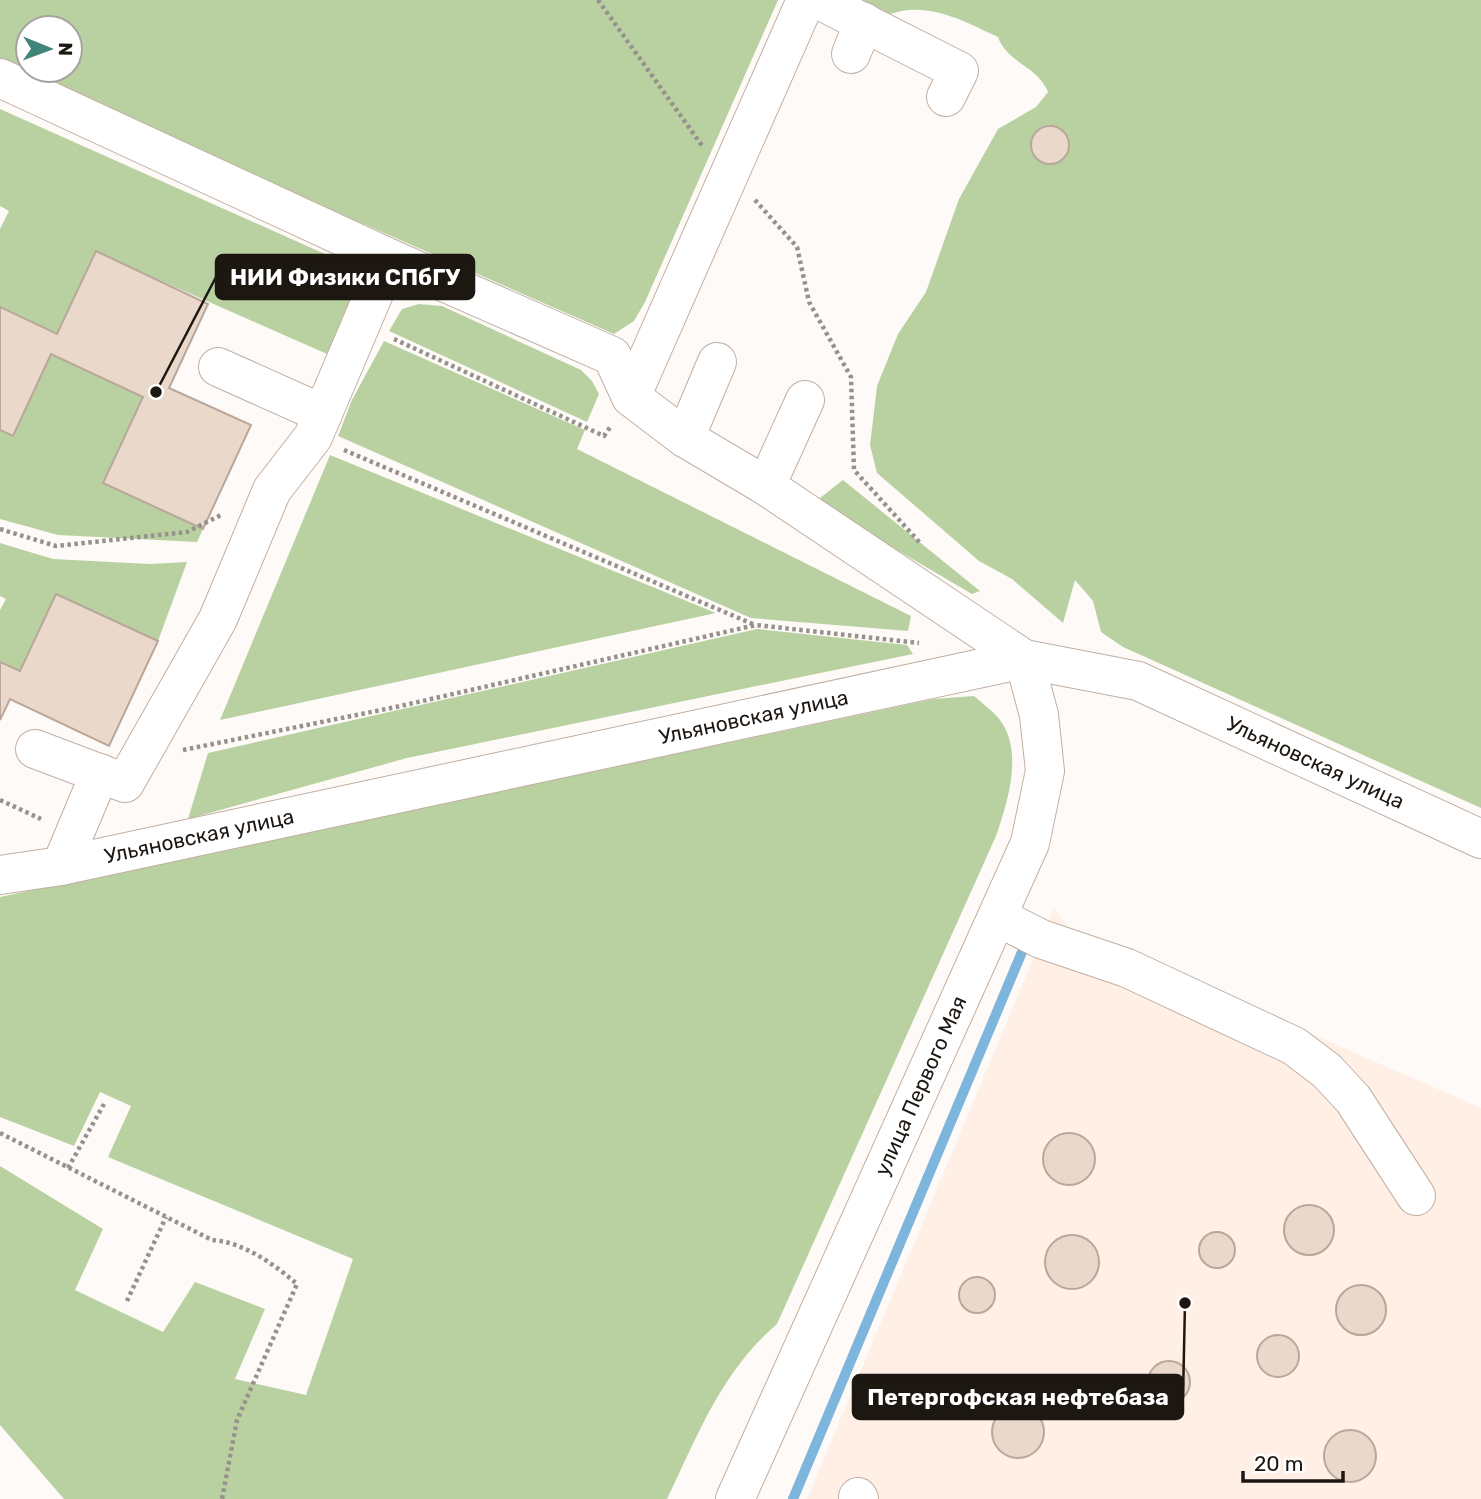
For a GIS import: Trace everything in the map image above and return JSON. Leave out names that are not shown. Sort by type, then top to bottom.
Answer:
[{"type":"street","points":[[631,397],[806,0]]},
{"type":"street","points":[[819,0],[858,38],[959,71],[946,97]]},
{"type":"street","points":[[0,78],[389,258],[612,356],[631,397],[685,438],[766,486],[1024,659]]},
{"type":"street","points":[[35,748],[125,783],[218,619],[272,490],[318,426],[389,258]]},
{"type":"street","points":[[685,438],[717,362]]},
{"type":"street","points":[[218,367],[318,426]]},
{"type":"street","points":[[766,486],[806,400]]},
{"type":"street","name":"Ульяновская улица","points":[[0,875],[68,850],[1024,659],[1138,681],[1481,839]]},
{"type":"street","name":"улица Первого Мая","points":[[735,1499],[1030,843],[1045,771],[1038,715],[1024,659]]},
{"type":"street","points":[[68,850],[100,773]]},
{"type":"street","points":[[998,917],[1041,939],[1127,968],[1294,1046],[1327,1071],[1353,1099],[1416,1196]]},
{"type":"path","points":[[598,0],[727,177],[759,204],[797,247],[809,302],[851,377],[854,470],[926,550]]},
{"type":"path","points":[[361,324],[604,436],[631,397]]},
{"type":"path","points":[[318,426],[756,625],[923,643]]},
{"type":"path","points":[[0,529],[56,546],[187,532],[223,514]]},
{"type":"path","points":[[136,760],[396,707],[756,625]]},
{"type":"path","points":[[0,800],[68,850]]},
{"type":"path","points":[[68,1168],[104,1104]]},
{"type":"path","points":[[0,1133],[212,1240],[229,1241],[279,1269],[298,1284],[237,1420],[222,1499]]},
{"type":"path","points":[[127,1301],[166,1217]]},
{"type":"shaded area","points":[[1054,909],[1069,928],[1481,1108],[1481,1499],[807,1499]]},
{"type":"green space","points":[[0,0],[778,0],[645,302],[634,321],[614,334],[45,84],[84,84],[84,14],[14,14],[14,70],[0,64]]},
{"type":"green space","points":[[852,0],[1481,0],[1481,808],[1123,647],[1101,632],[1093,601],[1075,580],[1063,623],[1012,579],[979,561],[877,473],[870,445],[877,386],[898,334],[926,292],[959,199],[998,129],[1036,107],[1048,92],[1037,76],[1008,53],[998,37],[944,14],[930,11],[902,11],[887,15]],"holes":[[[1045,127],[1059,129],[1068,140],[1067,154],[1055,163],[1041,162],[1032,151],[1034,136]]]},
{"type":"green space","points":[[0,109],[363,271],[327,354],[96,252],[57,334],[0,307],[0,229],[9,211],[0,206]]},
{"type":"green space","points":[[419,304],[442,306],[581,370],[592,381],[599,394],[587,422],[389,331],[402,309]]},
{"type":"green space","points":[[384,341],[585,430],[577,449],[911,616],[908,631],[751,618],[338,436],[352,400]]},
{"type":"green space","points":[[51,354],[143,397],[103,483],[203,529],[197,542],[58,535],[0,519],[0,430],[13,435]]},
{"type":"green space","points":[[330,455],[716,613],[220,720]]},
{"type":"green space","points":[[843,480],[980,591],[972,594],[815,502]]},
{"type":"green space","points":[[0,543],[53,559],[150,564],[187,562],[158,641],[56,594],[20,671],[0,662],[0,610],[6,599],[0,596]]},
{"type":"green space","points":[[757,629],[907,645],[913,654],[407,758],[188,819],[208,753]]},
{"type":"green space","points":[[974,696],[999,719],[1008,736],[1011,750],[1011,779],[996,836],[777,1324],[757,1343],[726,1384],[701,1428],[667,1499],[64,1499],[0,1425],[0,1166],[103,1229],[75,1290],[163,1332],[195,1282],[265,1309],[235,1379],[306,1395],[353,1259],[108,1157],[131,1106],[100,1092],[74,1146],[0,1117],[0,897],[934,699]]},
{"type":"building","points":[[1050,126],[1063,132],[1069,145],[1063,158],[1050,164],[1037,158],[1031,145],[1037,132]]},
{"type":"building","points":[[96,251],[208,304],[169,388],[251,425],[203,529],[103,483],[143,397],[51,354],[13,436],[0,430],[0,307],[57,334]]},
{"type":"building","points":[[56,594],[158,641],[109,746],[10,699],[0,720],[0,662],[20,671]]},
{"type":"building","points":[[1069,1133],[1088,1140],[1095,1159],[1088,1178],[1069,1185],[1050,1178],[1043,1159],[1050,1140]]},
{"type":"building","points":[[1309,1205],[1327,1212],[1334,1230],[1327,1248],[1309,1255],[1291,1248],[1284,1230],[1291,1212]]},
{"type":"building","points":[[1217,1232],[1230,1237],[1235,1250],[1230,1263],[1217,1268],[1204,1263],[1199,1250],[1204,1237]]},
{"type":"building","points":[[1072,1235],[1091,1243],[1099,1262],[1091,1281],[1072,1289],[1053,1281],[1045,1262],[1053,1243]]},
{"type":"building","points":[[977,1277],[990,1282],[995,1295],[990,1308],[977,1313],[964,1308],[959,1295],[964,1282]]},
{"type":"building","points":[[1361,1285],[1379,1292],[1386,1310],[1379,1328],[1361,1335],[1343,1328],[1336,1310],[1343,1292]]},
{"type":"building","points":[[1278,1335],[1293,1341],[1299,1356],[1293,1371],[1278,1377],[1263,1371],[1257,1356],[1263,1341]]},
{"type":"building","points":[[1169,1361],[1184,1367],[1190,1382],[1184,1397],[1169,1403],[1154,1397],[1148,1382],[1154,1367]]},
{"type":"building","points":[[1018,1406],[1037,1413],[1044,1432],[1037,1451],[1018,1458],[999,1451],[992,1432],[999,1413]]},
{"type":"building","points":[[1350,1430],[1369,1437],[1376,1456],[1369,1475],[1350,1482],[1331,1475],[1324,1456],[1331,1437]]},
{"type":"waterway","points":[[793,1499],[1022,952]]},
{"type":"place","name":"НИИ Физики СПбГУ","points":[[156,392]]},
{"type":"place","name":"Петергофская нефтебаза","points":[[1185,1303]]}]
